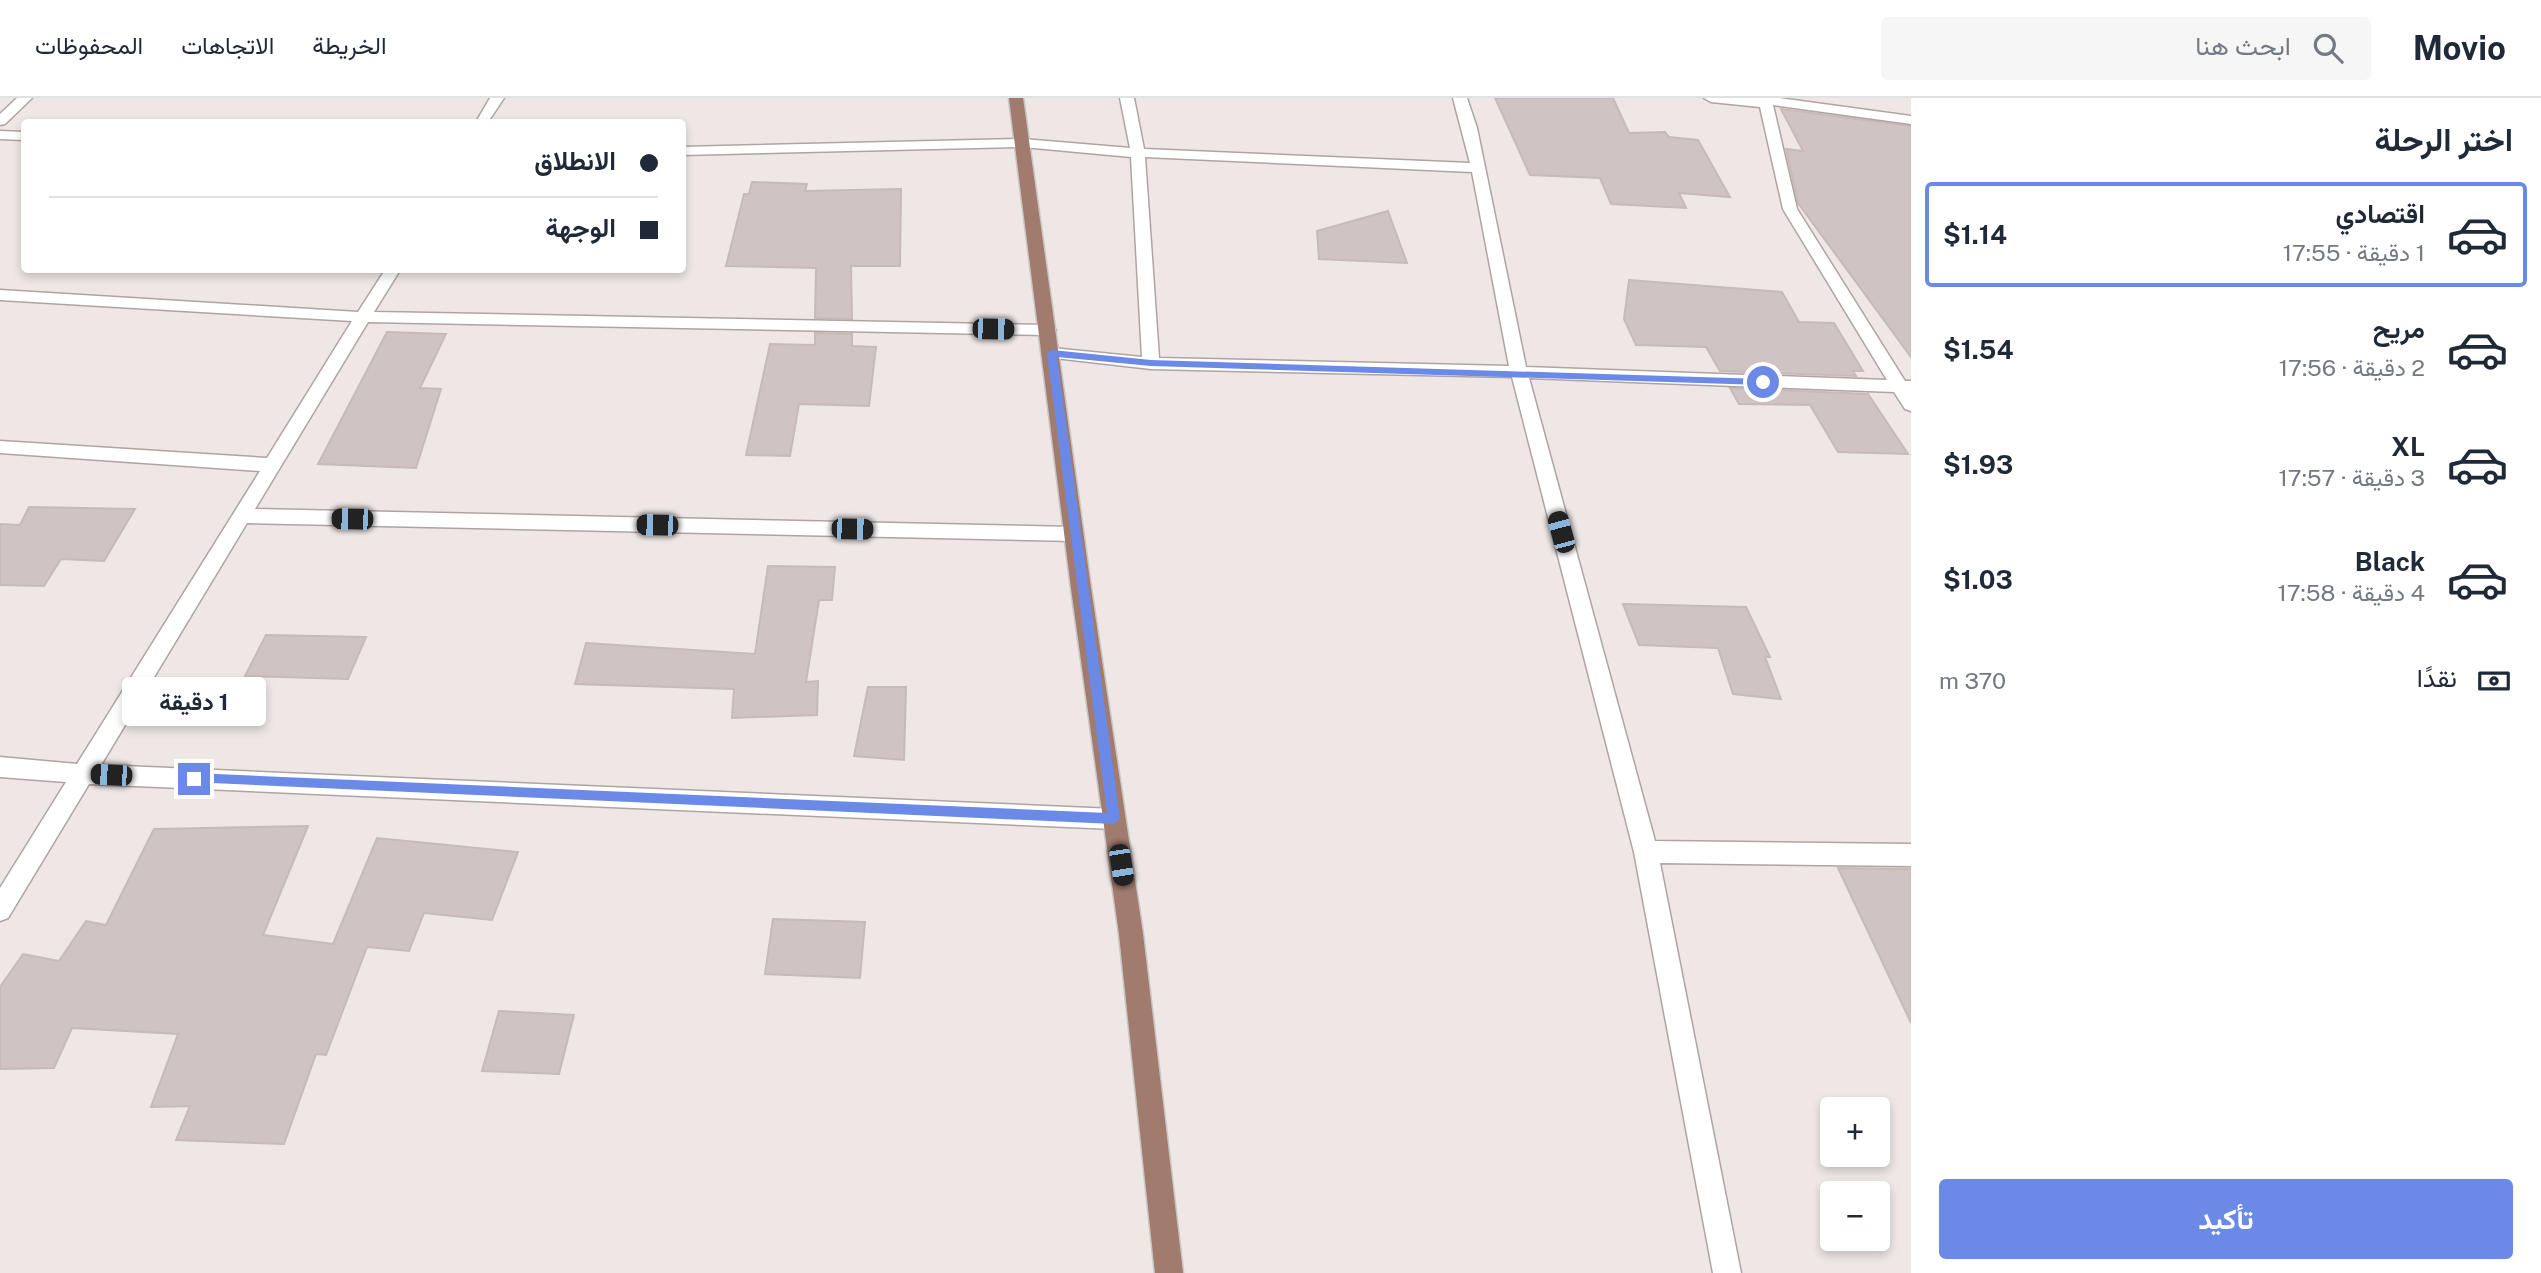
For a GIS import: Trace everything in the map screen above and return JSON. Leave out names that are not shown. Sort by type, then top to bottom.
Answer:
[{"type":"main road","points":[[1016,98],[1131,934],[1169,1273]]},
{"type":"street","points":[[0,121],[25,98]]},
{"type":"street","points":[[484,119],[497,98]]},
{"type":"street","points":[[1127,98],[1138,153],[1151,363]]},
{"type":"street","points":[[1460,98],[1478,168],[1519,372],[1646,852],[1727,1273]]},
{"type":"street","points":[[1711,98],[1766,101],[1911,120]]},
{"type":"street","points":[[1766,101],[1790,209],[1905,387],[1911,405]]},
{"type":"street","points":[[0,135],[21,136]]},
{"type":"street","points":[[686,150],[1023,142],[1138,153],[1478,168]]},
{"type":"street","points":[[0,910],[390,273]]},
{"type":"street","points":[[0,295],[363,317],[1048,330]]},
{"type":"street","points":[[1052,353],[1151,363],[1519,372],[1905,387]]},
{"type":"street","points":[[0,447],[272,465]]},
{"type":"street","points":[[241,516],[1074,534]]},
{"type":"street","points":[[0,767],[83,774],[1114,819]]},
{"type":"street","points":[[1646,852],[1911,855]]},
{"type":"building","points":[[1495,98],[1613,98],[1629,133],[1665,132],[1669,137],[1698,140],[1730,197],[1679,193],[1686,208],[1611,204],[1600,178],[1530,175]]},
{"type":"building","points":[[1781,109],[1911,126],[1911,357],[1798,203],[1786,149],[1803,151]]},
{"type":"building","points":[[752,182],[807,184],[805,191],[901,189],[900,266],[851,266],[852,319],[815,318],[816,268],[726,266],[744,194],[749,194]]},
{"type":"building","points":[[1388,211],[1407,263],[1319,259],[1317,231]]},
{"type":"building","points":[[1629,280],[1782,292],[1799,322],[1834,323],[1863,371],[1853,371],[1856,376],[1720,371],[1706,347],[1636,345],[1624,319]]},
{"type":"building","points":[[387,332],[446,334],[420,388],[441,389],[416,468],[318,464]]},
{"type":"building","points":[[815,333],[852,334],[852,346],[876,347],[869,406],[799,404],[790,456],[746,455],[770,344],[815,345]]},
{"type":"building","points":[[1730,388],[1868,394],[1908,454],[1838,452],[1810,405],[1739,404]]},
{"type":"building","points":[[29,507],[135,509],[104,561],[61,559],[44,586],[0,585],[0,524],[20,525]]},
{"type":"building","points":[[768,566],[835,567],[832,600],[819,600],[806,682],[818,681],[817,715],[732,718],[734,689],[575,684],[586,643],[755,654]]},
{"type":"building","points":[[1623,604],[1746,607],[1770,657],[1765,657],[1781,699],[1733,694],[1718,648],[1639,645]]},
{"type":"building","points":[[266,635],[366,637],[348,679],[245,676]]},
{"type":"building","points":[[868,687],[906,687],[904,760],[854,756]]},
{"type":"building","points":[[308,826],[263,935],[333,944],[377,838],[518,852],[492,920],[424,913],[409,951],[367,947],[326,1055],[316,1054],[284,1144],[176,1140],[190,1106],[151,1107],[178,1034],[72,1028],[54,1068],[0,1069],[0,987],[23,954],[59,961],[86,921],[106,925],[154,829]]},
{"type":"building","points":[[1838,868],[1911,869],[1911,1023]]},
{"type":"building","points":[[773,919],[865,922],[860,978],[765,974]]},
{"type":"building","points":[[499,1011],[574,1015],[559,1074],[482,1071]]},
{"type":"route","points":[[194,779],[1114,819],[1052,353],[1151,363],[1519,372],[1763,382]]}]
